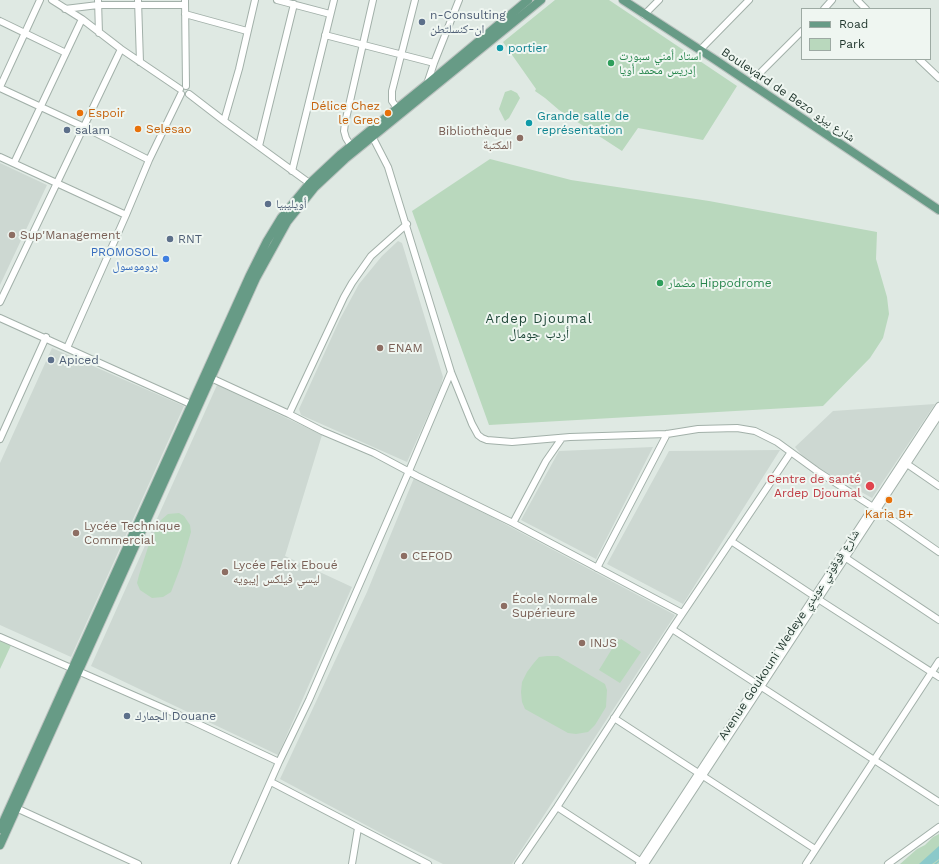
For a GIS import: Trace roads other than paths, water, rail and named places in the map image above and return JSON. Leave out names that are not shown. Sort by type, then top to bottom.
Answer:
[{"type":"main road","points":[[313,185],[371,134],[502,26],[528,0]]},
{"type":"main road","points":[[0,845],[13,807],[194,406],[250,275],[270,243],[313,185],[351,146],[371,134],[397,108],[502,26],[541,0]]},
{"type":"main road","name":"Boulevard de Bezo شارع بيزو","points":[[623,0],[939,210]]},
{"type":"main road","points":[[194,406],[211,378],[270,243]]},
{"type":"main road","points":[[0,829],[13,807]]},
{"type":"street","points":[[40,0],[0,88],[84,127],[149,160]]},
{"type":"street","points":[[53,0],[82,19],[121,49],[182,90],[189,89],[189,94],[313,185]]},
{"type":"street","points":[[224,121],[239,69],[255,0]]},
{"type":"street","points":[[277,0],[330,14]]},
{"type":"street","points":[[292,171],[334,0]]},
{"type":"street","points":[[351,146],[344,131],[345,123],[373,0]]},
{"type":"street","points":[[397,108],[392,101],[391,96],[415,0]]},
{"type":"street","points":[[426,85],[459,0]]},
{"type":"street","points":[[644,15],[659,0]]},
{"type":"street","points":[[700,50],[749,0]]},
{"type":"street","points":[[825,8],[832,0]]},
{"type":"street","points":[[857,0],[865,8]]},
{"type":"street","points":[[139,2],[140,62]]},
{"type":"street","points":[[66,9],[98,3],[185,2],[182,90],[149,160],[67,348]]},
{"type":"street","points":[[98,3],[99,33]]},
{"type":"street","points":[[259,146],[294,4]]},
{"type":"street","points":[[185,14],[247,31]]},
{"type":"street","points":[[14,163],[82,19]]},
{"type":"street","points":[[0,21],[66,53]]},
{"type":"street","points":[[750,83],[801,32]]},
{"type":"street","points":[[325,35],[434,63]]},
{"type":"street","points":[[0,302],[121,49]]},
{"type":"street","points":[[920,60],[939,78]]},
{"type":"street","points":[[371,134],[388,168],[451,372],[472,424],[478,435],[482,438],[487,440],[512,442],[562,438],[667,434],[698,429],[737,428],[755,431],[767,436],[939,552]]},
{"type":"street","points":[[0,157],[126,215]]},
{"type":"street","points":[[289,414],[341,303],[352,283],[371,256],[406,224]]},
{"type":"street","points":[[0,318],[46,337],[194,406]]},
{"type":"street","points":[[0,439],[46,337]]},
{"type":"street","points":[[234,864],[279,762],[309,700],[451,372]]},
{"type":"street","points":[[211,378],[409,471],[513,523],[682,614]]},
{"type":"street","name":"Avenue Goukouni Wedeye شارع قوقوني عويدي","points":[[642,863],[875,508],[939,406]]},
{"type":"street","name":"Avenue Goukouni Wedeye شارع قوقوني عويدي","points":[[816,598],[846,558],[875,508],[937,422],[939,415]]},
{"type":"street","points":[[597,568],[667,434]]},
{"type":"street","points":[[513,523],[546,461],[562,438]]},
{"type":"street","points":[[518,864],[557,807],[672,629],[791,452]]},
{"type":"street","points":[[907,464],[939,486]]},
{"type":"street","points":[[731,541],[939,677]]},
{"type":"street","points":[[846,558],[939,620]]},
{"type":"street","points":[[672,629],[939,802]]},
{"type":"street","points":[[0,636],[76,669],[279,762]]},
{"type":"street","points":[[806,864],[939,661]]},
{"type":"street","points":[[614,718],[815,849]]},
{"type":"street","points":[[271,782],[428,864]]},
{"type":"street","points":[[13,807],[138,864]]},
{"type":"street","points":[[557,807],[642,863]]},
{"type":"street","points":[[352,864],[358,828]]},
{"type":"street","points":[[888,864],[939,828]]},
{"type":"water","points":[[939,846],[939,859],[932,864],[919,864]]},
{"type":"waterway","points":[[935,864],[939,861]]},
{"type":"place","name":"n-Consulting ان-كنسلتطن","points":[[422,22]]},
{"type":"place","name":"portier","points":[[500,48]]},
{"type":"place","name":"استاد أمني سبورت إدريس محمد أويا","points":[[611,63]]},
{"type":"place","name":"Espoir","points":[[80,113]]},
{"type":"place","name":"Délice Chez le Grec","points":[[388,113]]},
{"type":"place","name":"Grande salle de représentation","points":[[529,123]]},
{"type":"place","name":"Selesao","points":[[138,129]]},
{"type":"place","name":"salam","points":[[67,130]]},
{"type":"place","name":"Bibliothèque المكتبة","points":[[520,138]]},
{"type":"place","name":"أويليبيا","points":[[268,204]]},
{"type":"place","name":"Sup'Management","points":[[12,235]]},
{"type":"place","name":"RNT","points":[[170,239]]},
{"type":"place","name":"PROMOSOL بروموسول","points":[[166,259]]},
{"type":"place","name":"مضمار Hippodrome","points":[[660,283]]},
{"type":"place","name":"ENAM","points":[[380,348]]},
{"type":"place","name":"Apiced","points":[[51,360]]},
{"type":"place","name":"Centre de santé Ardep Djoumal","points":[[870,486]]},
{"type":"place","name":"Karia B+","points":[[889,500]]},
{"type":"place","name":"Lycée Technique Commercial","points":[[76,533]]},
{"type":"place","name":"CEFOD","points":[[404,556]]},
{"type":"place","name":"Lycée Felix Eboué ليسي فيلكس إيبويه","points":[[225,572]]},
{"type":"place","name":"École Normale Supérieure","points":[[504,606]]},
{"type":"place","name":"INJS","points":[[582,643]]},
{"type":"place","name":"الجمارك Douane","points":[[127,716]]},
{"type":"district","name":"Ardep Djoumal أردب جومال","points":[[539,326]]}]
